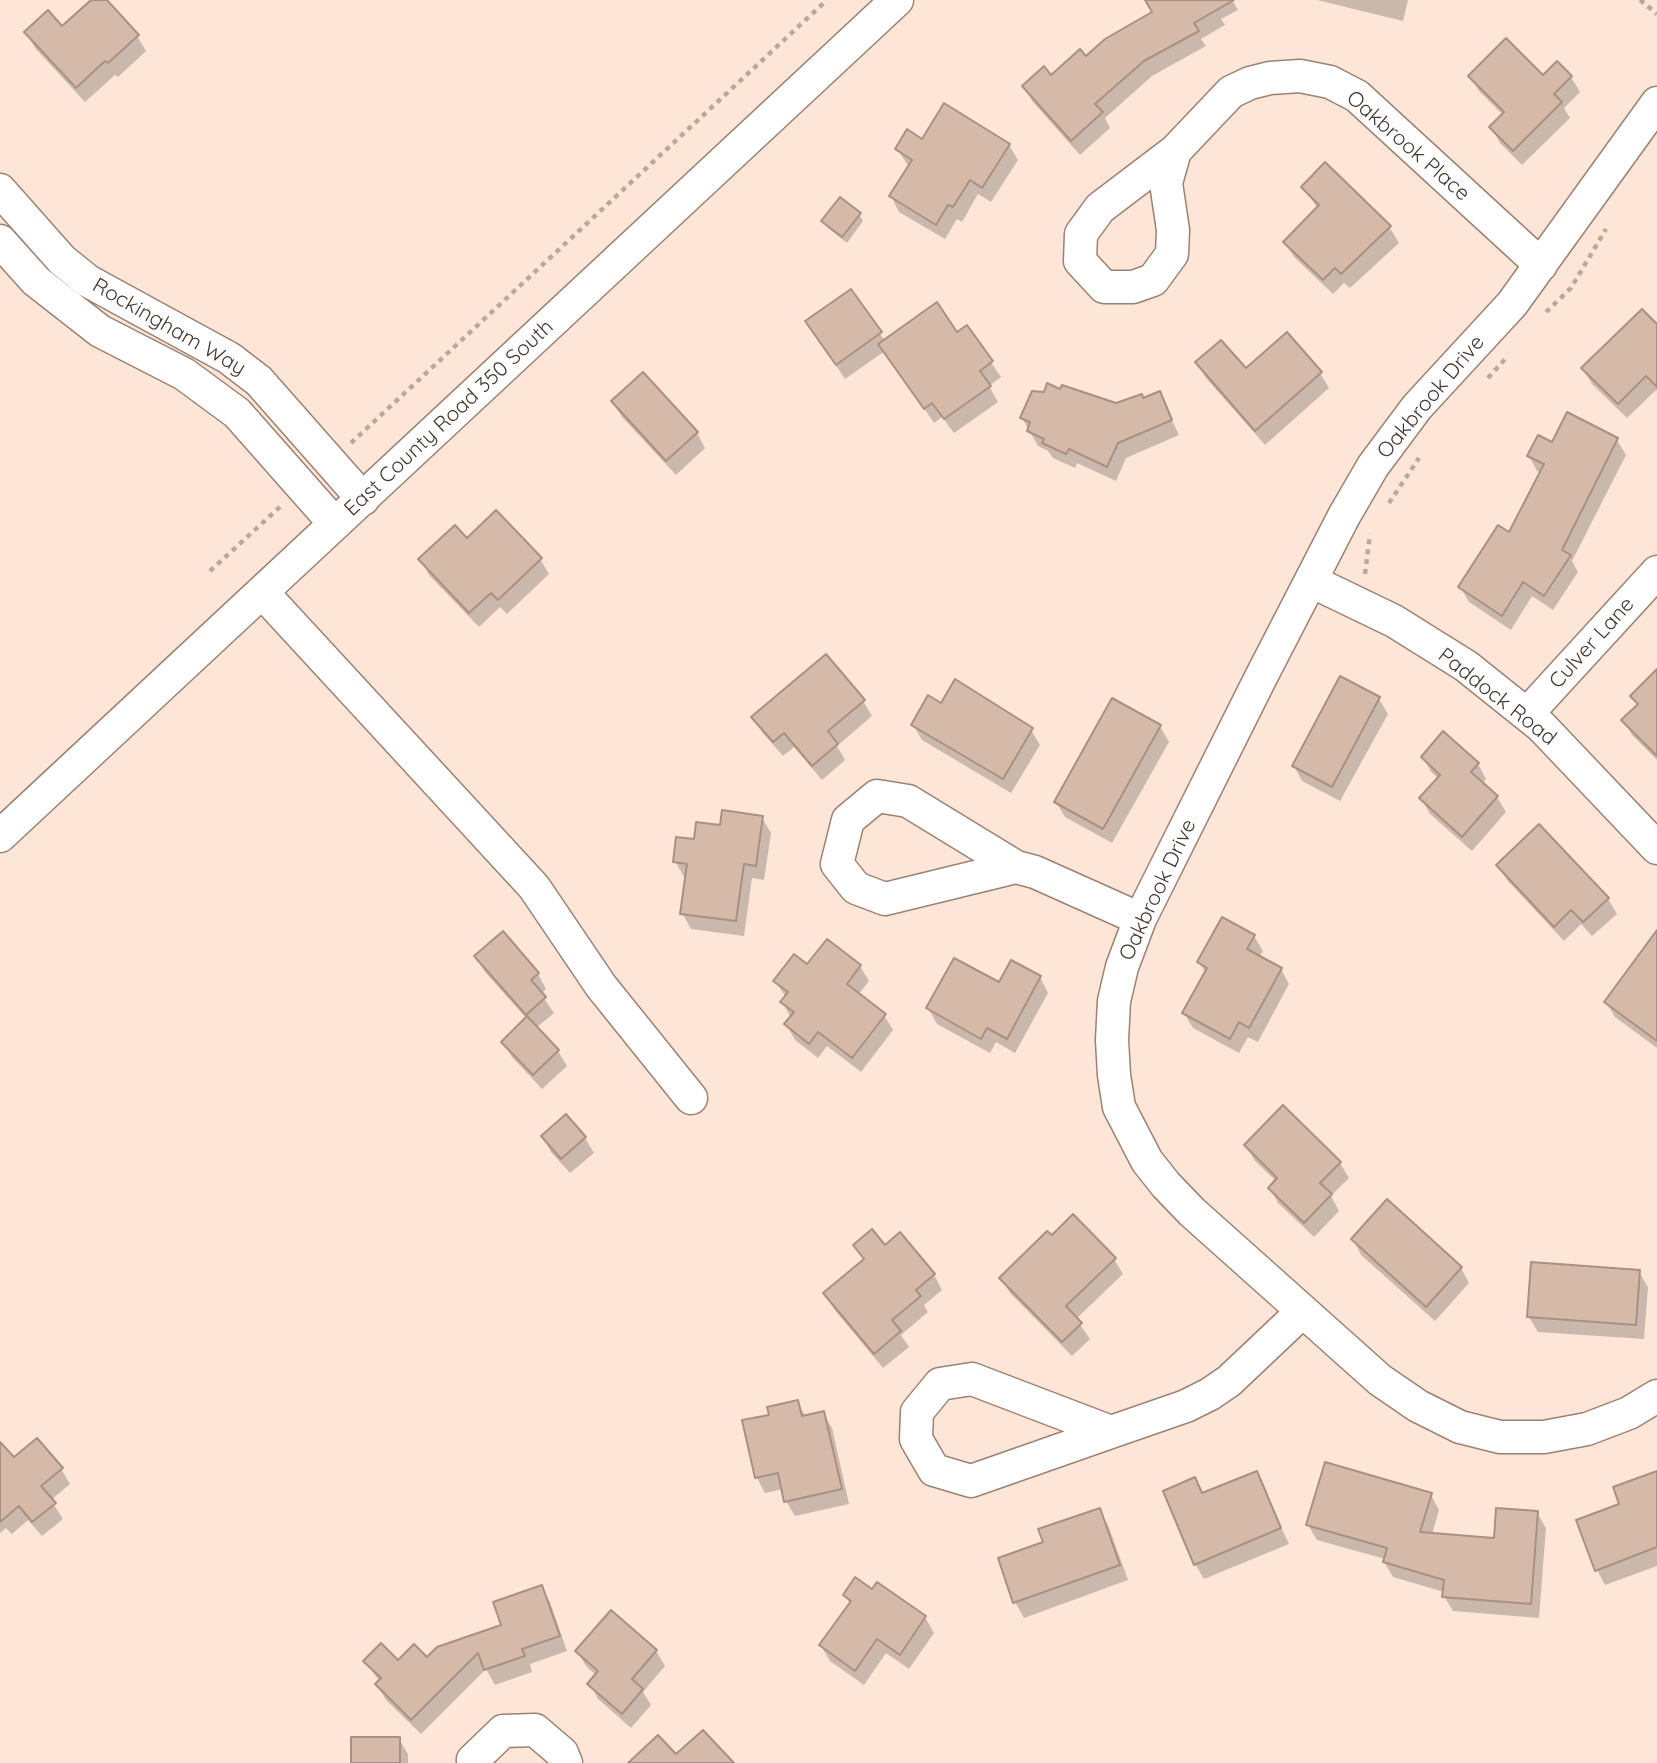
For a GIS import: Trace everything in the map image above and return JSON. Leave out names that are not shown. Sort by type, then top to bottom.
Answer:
[{"type":"street","name":"East County Road 350 South","points":[[0,836],[897,0]]},
{"type":"street","name":"Oakbrook Place","points":[[1175,151],[1231,92],[1250,83],[1269,78],[1300,76],[1330,82],[1357,96],[1372,109],[1541,265]]},
{"type":"street","name":"Oakbrook Drive","points":[[1657,103],[1512,304],[1417,407],[1373,466],[1311,581],[1140,919],[1122,967],[1114,1002],[1112,1040],[1119,1107],[1147,1161],[1166,1185],[1192,1212],[1303,1311],[1390,1387],[1418,1406],[1460,1427],[1500,1437],[1544,1437],[1587,1429],[1629,1413],[1657,1396]]},
{"type":"street","name":"Rockingham Way","points":[[0,190],[62,260],[83,277],[229,358],[259,381],[363,499]]},
{"type":"street","name":"Rockingham Way","points":[[0,241],[37,281],[100,331],[184,374],[237,413],[335,524]]},
{"type":"street","points":[[63,302],[83,277]]},
{"type":"street","name":"Culver Lane","points":[[1527,714],[1657,572]]},
{"type":"street","name":"Paddock Road","points":[[1311,581],[1394,621],[1466,666],[1541,726],[1657,848]]},
{"type":"street","points":[[262,592],[527,878],[601,986],[691,1098]]},
{"type":"street","points":[[1016,867],[885,900],[856,888],[837,864],[848,820],[877,796],[908,801],[1016,867],[1035,872],[1140,919]]},
{"type":"street","points":[[1111,1432],[972,1379],[940,1384],[917,1412],[916,1438],[934,1470],[971,1481],[1186,1406],[1210,1394],[1229,1381],[1303,1311]]},
{"type":"street","points":[[474,1763],[473,1760],[503,1731],[535,1730],[562,1753],[566,1763]]},
{"type":"path","points":[[331,462],[827,0]]},
{"type":"path","points":[[1640,0],[1657,14]]},
{"type":"path","points":[[1543,314],[1571,288],[1613,218]]},
{"type":"path","points":[[1480,386],[1513,350]]},
{"type":"path","points":[[1386,506],[1420,457]]},
{"type":"path","points":[[209,571],[303,487]]},
{"type":"path","points":[[1362,606],[1372,525]]},
{"type":"building","points":[[91,0],[107,0],[139,35],[76,88],[24,32],[48,10],[62,26]]},
{"type":"building","points":[[1145,0],[1234,0],[1194,23],[1199,31],[1144,61],[1095,104],[1103,112],[1071,141],[1022,86],[1044,66],[1051,75],[1080,49],[1086,56],[1105,39],[1152,12]]},
{"type":"building","points":[[1506,38],[1543,75],[1557,61],[1572,76],[1554,94],[1562,102],[1513,151],[1489,127],[1504,112],[1468,76]]},
{"type":"building","points":[[944,103],[1010,144],[982,188],[970,180],[953,207],[948,205],[936,225],[889,196],[912,160],[895,149],[907,129],[922,139]]},
{"type":"building","points":[[1325,162],[1391,226],[1341,274],[1335,268],[1323,280],[1283,242],[1319,205],[1301,187]]},
{"type":"building","points":[[840,197],[861,213],[842,237],[821,221]]},
{"type":"building","points":[[851,289],[882,332],[836,365],[805,321]]},
{"type":"building","points":[[937,302],[957,332],[967,325],[993,361],[980,371],[991,386],[944,419],[932,403],[924,409],[878,344]]},
{"type":"building","points":[[1642,309],[1657,324],[1657,387],[1646,376],[1618,404],[1581,368]]},
{"type":"building","points":[[1287,332],[1322,372],[1255,431],[1195,362],[1221,340],[1246,368]]},
{"type":"building","points":[[643,372],[698,432],[666,461],[611,401]]},
{"type":"building","points":[[1047,383],[1060,389],[1062,385],[1116,403],[1142,394],[1143,398],[1160,391],[1172,420],[1118,443],[1107,467],[1069,449],[1066,454],[1042,443],[1044,439],[1027,431],[1030,422],[1020,418],[1032,391],[1044,392]]},
{"type":"building","points":[[1567,412],[1618,438],[1562,550],[1571,555],[1544,596],[1523,582],[1502,616],[1458,587],[1498,525],[1509,532],[1544,464],[1527,456],[1538,435],[1552,442]]},
{"type":"building","points":[[496,510],[542,558],[498,600],[491,593],[469,613],[418,559],[455,525],[467,538]]},
{"type":"building","points":[[826,654],[865,700],[828,731],[838,744],[812,766],[784,733],[773,742],[751,717]]},
{"type":"building","points":[[1657,669],[1657,756],[1621,720],[1638,704],[1630,696]]},
{"type":"building","points":[[1340,676],[1380,697],[1332,787],[1292,766]]},
{"type":"building","points":[[955,679],[1033,728],[1003,779],[911,725],[928,695],[941,703]]},
{"type":"building","points":[[1112,698],[1161,725],[1103,829],[1054,802]]},
{"type":"building","points":[[1443,731],[1479,763],[1471,772],[1498,796],[1462,837],[1419,798],[1440,775],[1421,757]]},
{"type":"building","points":[[722,810],[763,816],[756,866],[744,864],[736,921],[680,914],[687,864],[673,862],[676,837],[694,839],[696,822],[720,825]]},
{"type":"building","points":[[1539,824],[1609,898],[1583,922],[1571,910],[1554,927],[1496,865]]},
{"type":"building","points":[[1222,917],[1255,935],[1247,949],[1282,968],[1249,1028],[1239,1022],[1230,1039],[1182,1013],[1207,968],[1197,962]]},
{"type":"building","points":[[1657,930],[1657,1041],[1604,1002]]},
{"type":"building","points":[[503,931],[539,973],[531,980],[546,997],[526,1015],[474,956]]},
{"type":"building","points":[[827,939],[861,965],[847,984],[886,1014],[852,1058],[818,1032],[809,1044],[784,1024],[794,1012],[780,1002],[788,992],[773,981],[794,954],[807,964]]},
{"type":"building","points":[[954,958],[999,982],[1011,960],[1041,976],[1007,1039],[987,1028],[981,1039],[926,1008]]},
{"type":"building","points":[[527,1016],[559,1050],[533,1075],[501,1042]]},
{"type":"building","points":[[1283,1105],[1341,1162],[1320,1183],[1332,1194],[1304,1223],[1268,1188],[1277,1178],[1244,1145]]},
{"type":"building","points":[[566,1114],[586,1137],[561,1159],[541,1136]]},
{"type":"building","points":[[1387,1199],[1462,1267],[1426,1307],[1351,1239]]},
{"type":"building","points":[[1073,1214],[1116,1258],[1066,1306],[1082,1323],[1062,1342],[999,1278],[1047,1231],[1052,1235]]},
{"type":"building","points":[[872,1229],[885,1245],[900,1232],[935,1274],[916,1290],[921,1296],[892,1320],[901,1331],[874,1354],[823,1293],[864,1259],[853,1245]]},
{"type":"building","points":[[1531,1262],[1640,1270],[1636,1325],[1527,1317]]},
{"type":"building","points":[[798,1400],[802,1416],[824,1411],[842,1489],[784,1502],[778,1473],[755,1478],[742,1420],[769,1415],[767,1407]]},
{"type":"building","points":[[37,1438],[63,1468],[41,1486],[56,1503],[32,1522],[19,1506],[0,1522],[0,1442],[14,1457]]},
{"type":"building","points":[[1325,1462],[1432,1493],[1420,1532],[1494,1538],[1496,1508],[1538,1511],[1531,1604],[1442,1597],[1444,1580],[1383,1562],[1387,1548],[1306,1525]]},
{"type":"building","points":[[1257,1471],[1281,1528],[1194,1565],[1163,1491],[1195,1477],[1202,1493]]},
{"type":"building","points":[[1657,1471],[1657,1547],[1595,1571],[1576,1520],[1619,1504],[1613,1487]]},
{"type":"building","points":[[1100,1508],[1120,1565],[1013,1603],[998,1558],[1043,1542],[1038,1529]]},
{"type":"building","points":[[855,1577],[872,1589],[877,1582],[926,1616],[900,1655],[877,1639],[855,1671],[819,1645],[851,1601],[843,1595]]},
{"type":"building","points":[[542,1585],[560,1636],[522,1649],[525,1656],[484,1670],[478,1653],[411,1720],[375,1684],[381,1678],[363,1661],[381,1643],[398,1660],[414,1644],[427,1657],[437,1647],[501,1625],[493,1602]]},
{"type":"building","points":[[611,1610],[657,1650],[632,1679],[643,1689],[622,1714],[587,1684],[598,1671],[575,1651]]},
{"type":"building","points":[[703,1730],[734,1763],[628,1763],[658,1735],[676,1754]]},
{"type":"building","points":[[351,1737],[400,1737],[400,1763],[351,1763]]}]
